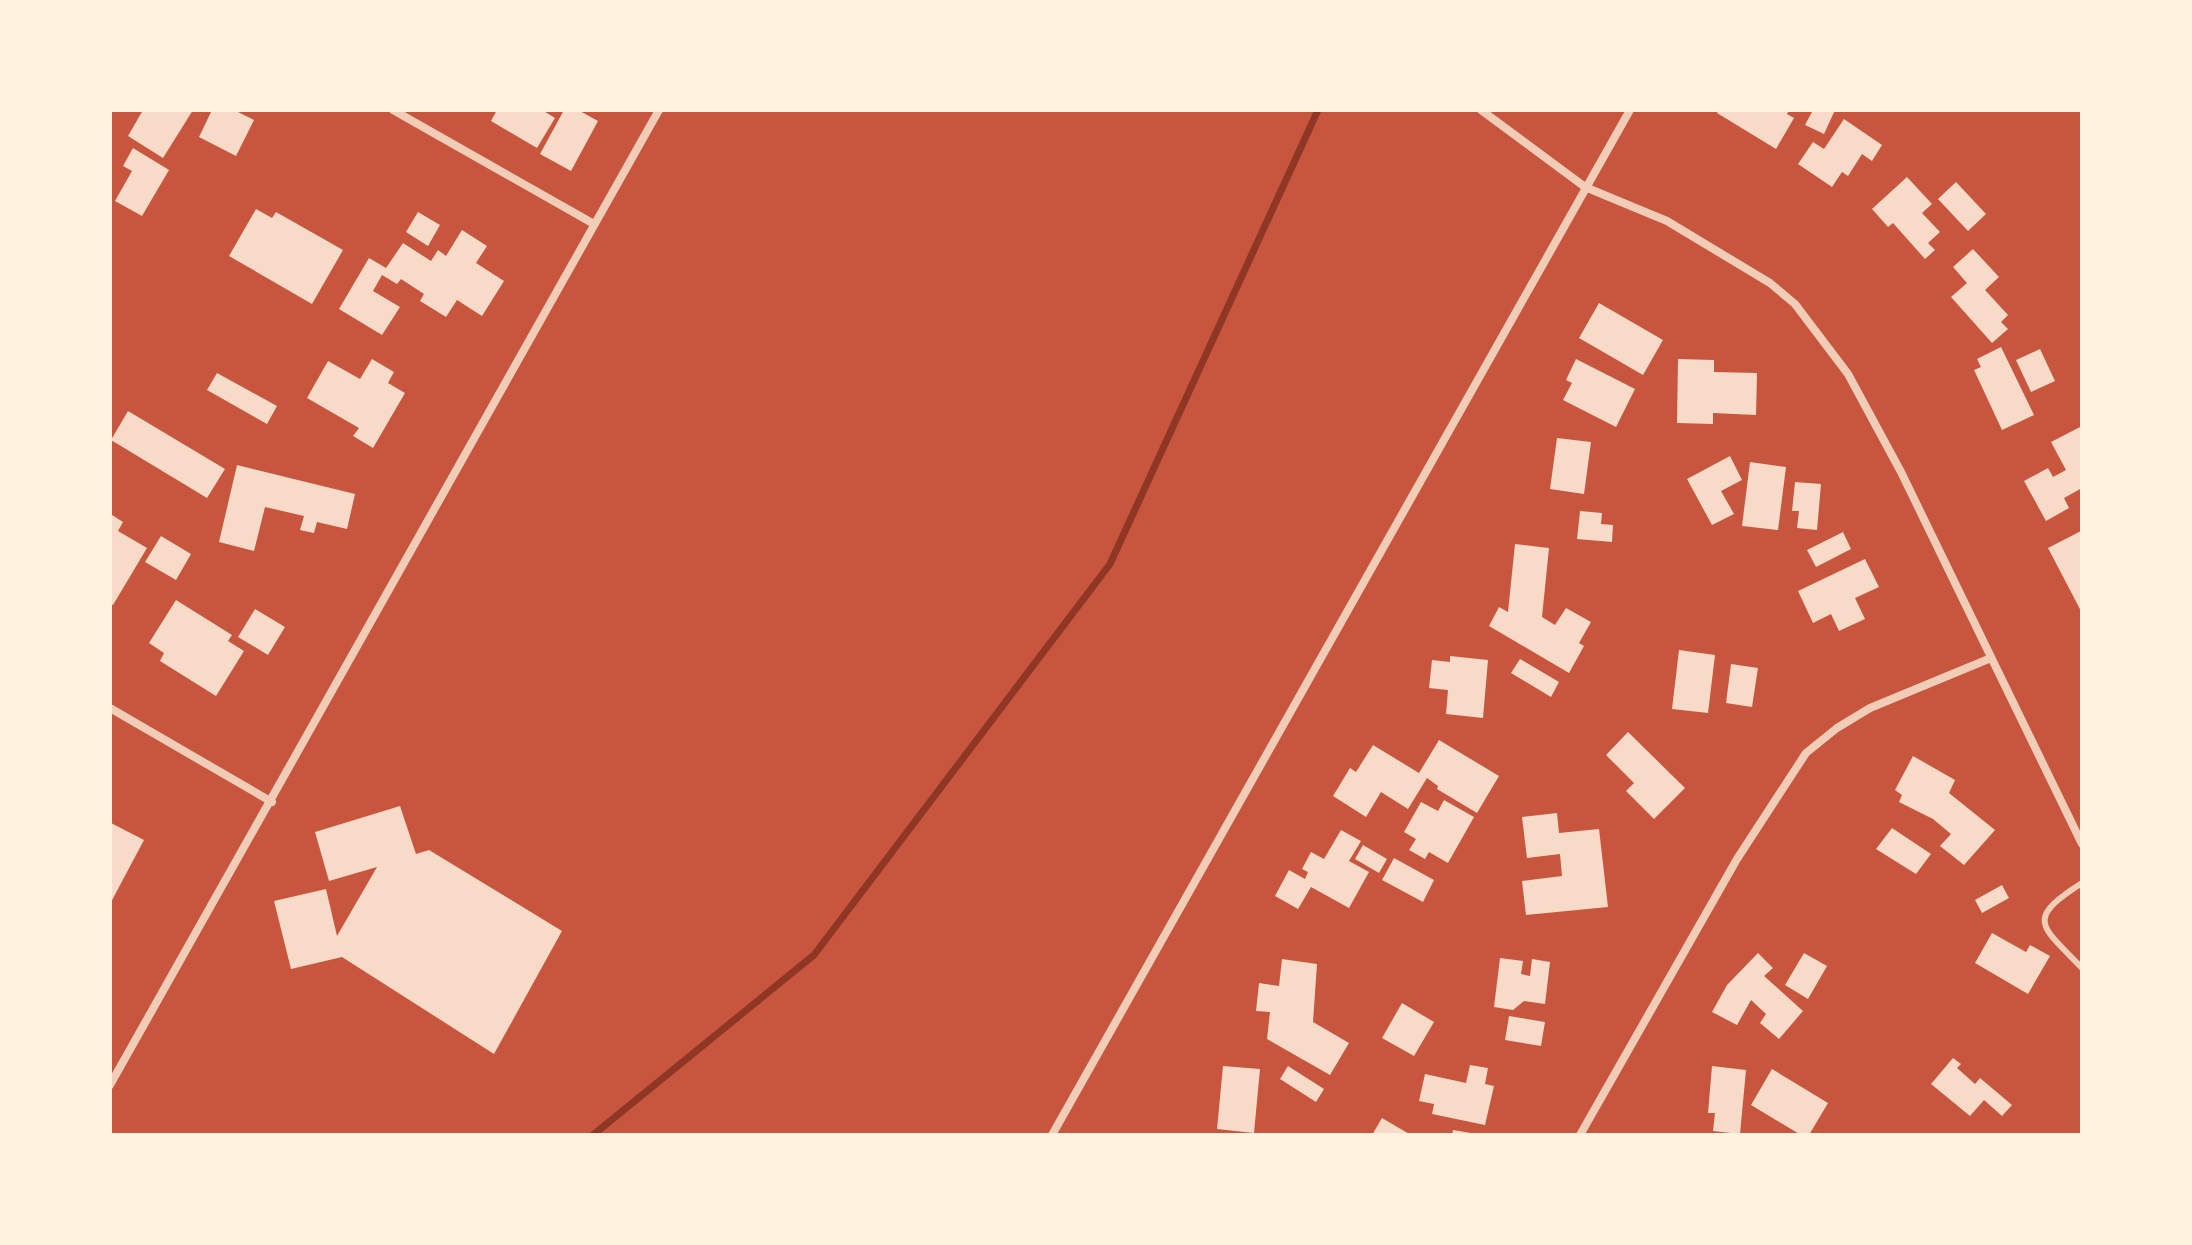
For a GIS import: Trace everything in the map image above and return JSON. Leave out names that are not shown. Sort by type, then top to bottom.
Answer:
[{"type":"street","points":[[393,110],[594,224]]},
{"type":"street","points":[[110,1085],[659,110]]},
{"type":"street","points":[[1481,110],[1585,187],[1667,221],[1770,283],[1795,304],[1848,374],[1901,472],[2082,844]]},
{"type":"street","points":[[1052,1135],[1630,110]]},
{"type":"street","points":[[1580,1135],[1737,859],[1806,753],[1837,728],[1870,708],[1991,658]]},
{"type":"street","points":[[110,708],[272,802]]},
{"type":"lane","points":[[2082,883],[2053,901],[2045,910],[2043,920],[2046,930],[2082,968]]},
{"type":"building","points":[[143,110],[193,110],[163,158],[128,136]]},
{"type":"building","points":[[212,110],[234,110],[254,120],[236,156],[199,137]]},
{"type":"building","points":[[497,110],[542,110],[555,118],[537,148],[491,121]]},
{"type":"building","points":[[564,110],[578,110],[598,121],[571,171],[540,154]]},
{"type":"building","points":[[1719,110],[1789,110],[1787,114],[1794,118],[1776,149],[1717,113]]},
{"type":"building","points":[[1813,110],[1835,110],[1824,134],[1805,125]]},
{"type":"building","points":[[1844,119],[1882,145],[1872,161],[1862,154],[1848,176],[1842,172],[1832,187],[1798,164],[1813,142],[1824,149]]},
{"type":"building","points":[[133,148],[169,170],[142,216],[115,201],[132,171],[123,166]]},
{"type":"building","points":[[1907,177],[1932,204],[1922,213],[1940,232],[1928,243],[1935,250],[1925,259],[1893,223],[1888,227],[1872,209]]},
{"type":"building","points":[[1956,182],[1986,214],[1968,231],[1938,199]]},
{"type":"building","points":[[256,209],[272,218],[276,212],[343,250],[312,304],[229,256]]},
{"type":"building","points":[[418,212],[440,225],[428,246],[406,232]]},
{"type":"building","points":[[462,230],[487,246],[476,263],[504,281],[482,316],[457,300],[446,317],[420,301],[424,294],[401,279],[397,284],[382,275],[373,291],[400,307],[382,335],[339,309],[369,258],[386,268],[403,243],[431,261],[438,250],[446,256]]},
{"type":"building","points":[[1973,249],[1999,277],[1985,290],[2008,315],[2001,322],[2008,329],[1992,343],[1951,297],[1967,283],[1953,267]]},
{"type":"building","points":[[1599,303],[1663,340],[1643,375],[1579,338]]},
{"type":"building","points":[[2001,347],[2034,415],[2002,430],[1974,370],[1981,367],[1977,359]]},
{"type":"building","points":[[2040,349],[2055,381],[2031,392],[2016,360]]},
{"type":"building","points":[[372,359],[394,372],[388,383],[405,393],[373,448],[353,436],[359,428],[307,398],[328,361],[360,379]]},
{"type":"building","points":[[1576,359],[1635,389],[1616,427],[1563,400],[1572,383],[1566,380]]},
{"type":"building","points":[[1678,359],[1714,360],[1714,372],[1757,373],[1756,415],[1713,413],[1713,424],[1677,423]]},
{"type":"building","points":[[217,373],[277,406],[267,424],[207,390]]},
{"type":"building","points":[[128,411],[225,469],[207,498],[111,440]]},
{"type":"building","points":[[2082,426],[2082,488],[2064,498],[2069,508],[2046,521],[2024,481],[2048,468],[2053,477],[2066,470],[2051,442]]},
{"type":"building","points":[[1557,438],[1591,442],[1584,494],[1550,489]]},
{"type":"building","points":[[1730,456],[1742,480],[1721,491],[1734,514],[1712,525],[1687,479]]},
{"type":"building","points":[[1750,462],[1786,467],[1778,530],[1742,526]]},
{"type":"building","points":[[237,465],[355,494],[347,529],[317,522],[314,533],[300,530],[304,516],[265,507],[254,551],[219,542]]},
{"type":"building","points":[[1795,482],[1821,484],[1817,530],[1797,528],[1799,511],[1792,511]]},
{"type":"building","points":[[1580,511],[1602,513],[1601,524],[1613,525],[1612,542],[1577,539]]},
{"type":"building","points":[[112,515],[123,522],[118,531],[147,548],[113,605],[110,603]]},
{"type":"building","points":[[2081,531],[2082,534],[2082,613],[2048,548]]},
{"type":"building","points":[[1843,532],[1851,549],[1816,567],[1807,550]]},
{"type":"building","points":[[161,536],[191,554],[176,580],[145,562]]},
{"type":"building","points":[[1515,544],[1549,548],[1542,617],[1555,625],[1566,608],[1591,622],[1579,643],[1584,646],[1569,673],[1489,626],[1499,607],[1508,612]]},
{"type":"building","points":[[1865,559],[1879,587],[1855,598],[1865,619],[1839,631],[1831,614],[1813,623],[1798,591]]},
{"type":"building","points":[[176,600],[232,635],[228,641],[244,651],[216,696],[160,661],[164,653],[149,643]]},
{"type":"building","points":[[255,609],[285,627],[268,655],[238,637]]},
{"type":"building","points":[[1679,650],[1715,655],[1708,713],[1672,709]]},
{"type":"building","points":[[1450,656],[1488,660],[1483,718],[1446,714],[1448,690],[1429,688],[1432,660],[1450,662]]},
{"type":"building","points":[[1520,659],[1559,682],[1551,697],[1511,673]]},
{"type":"building","points":[[1731,664],[1758,668],[1752,707],[1726,703]]},
{"type":"building","points":[[1628,732],[1685,788],[1654,819],[1626,791],[1634,783],[1606,755]]},
{"type":"building","points":[[1439,740],[1499,776],[1477,813],[1437,789],[1438,786],[1427,778],[1408,809],[1381,792],[1366,817],[1333,796],[1350,768],[1356,772],[1373,745],[1419,773]]},
{"type":"building","points":[[1913,756],[1955,780],[1949,793],[1995,830],[1964,865],[1940,846],[1951,834],[1933,819],[1899,802],[1902,795],[1895,790]]},
{"type":"building","points":[[1444,800],[1474,817],[1448,863],[1429,852],[1425,859],[1409,850],[1416,839],[1404,832],[1421,802],[1438,811]]},
{"type":"building","points":[[400,806],[416,854],[429,850],[562,931],[494,1054],[342,957],[291,969],[274,901],[326,889],[337,936],[377,867],[329,881],[315,832]]},
{"type":"building","points":[[1557,813],[1559,833],[1599,829],[1608,907],[1526,915],[1522,881],[1562,876],[1560,854],[1527,858],[1522,817]]},
{"type":"building","points":[[110,825],[144,840],[110,904]]},
{"type":"building","points":[[1892,828],[1931,854],[1916,874],[1876,849]]},
{"type":"building","points":[[1341,830],[1361,841],[1349,861],[1369,872],[1349,908],[1311,887],[1298,909],[1275,896],[1289,870],[1305,879],[1308,872],[1302,869],[1311,852],[1324,859]]},
{"type":"building","points":[[1363,845],[1387,859],[1379,873],[1355,859]]},
{"type":"building","points":[[1394,858],[1434,880],[1423,902],[1382,880]]},
{"type":"building","points":[[2002,885],[2009,898],[1982,913],[1975,900]]},
{"type":"building","points":[[1992,933],[2026,952],[2030,945],[2050,956],[2028,994],[1975,963]]},
{"type":"building","points":[[1758,953],[1773,968],[1764,976],[1803,1011],[1779,1039],[1760,1023],[1766,1014],[1751,1000],[1737,1025],[1712,1012],[1727,985]]},
{"type":"building","points":[[1804,953],[1827,966],[1808,999],[1785,985]]},
{"type":"building","points":[[1500,958],[1523,961],[1521,974],[1530,976],[1532,959],[1550,962],[1545,1004],[1524,1001],[1513,1010],[1494,1007]]},
{"type":"building","points":[[1282,959],[1317,964],[1313,1022],[1349,1043],[1330,1075],[1267,1039],[1270,1012],[1256,1011],[1259,983],[1279,986]]},
{"type":"building","points":[[1402,1003],[1434,1022],[1414,1056],[1382,1038]]},
{"type":"building","points":[[1509,1016],[1545,1022],[1541,1046],[1505,1040]]},
{"type":"building","points":[[1953,1058],[1961,1064],[1957,1068],[1975,1084],[1980,1078],[2012,1105],[2002,1116],[1984,1100],[1970,1116],[1931,1084]]},
{"type":"building","points":[[1470,1065],[1488,1068],[1485,1084],[1494,1086],[1485,1125],[1432,1114],[1434,1104],[1419,1101],[1425,1074],[1466,1083]]},
{"type":"building","points":[[1223,1066],[1260,1069],[1254,1133],[1217,1129]]},
{"type":"building","points":[[1288,1066],[1324,1089],[1316,1102],[1280,1079]]},
{"type":"building","points":[[1712,1066],[1746,1070],[1740,1134],[1713,1131],[1715,1113],[1708,1113]]},
{"type":"building","points":[[1772,1069],[1828,1103],[1809,1135],[1801,1135],[1751,1105]]},
{"type":"building","points":[[1382,1118],[1411,1135],[1372,1135]]},
{"type":"building","points":[[1453,1130],[1471,1133],[1471,1135],[1452,1135]]},
{"type":"waterway","points":[[593,1135],[814,955],[1110,564],[1318,110]]}]
